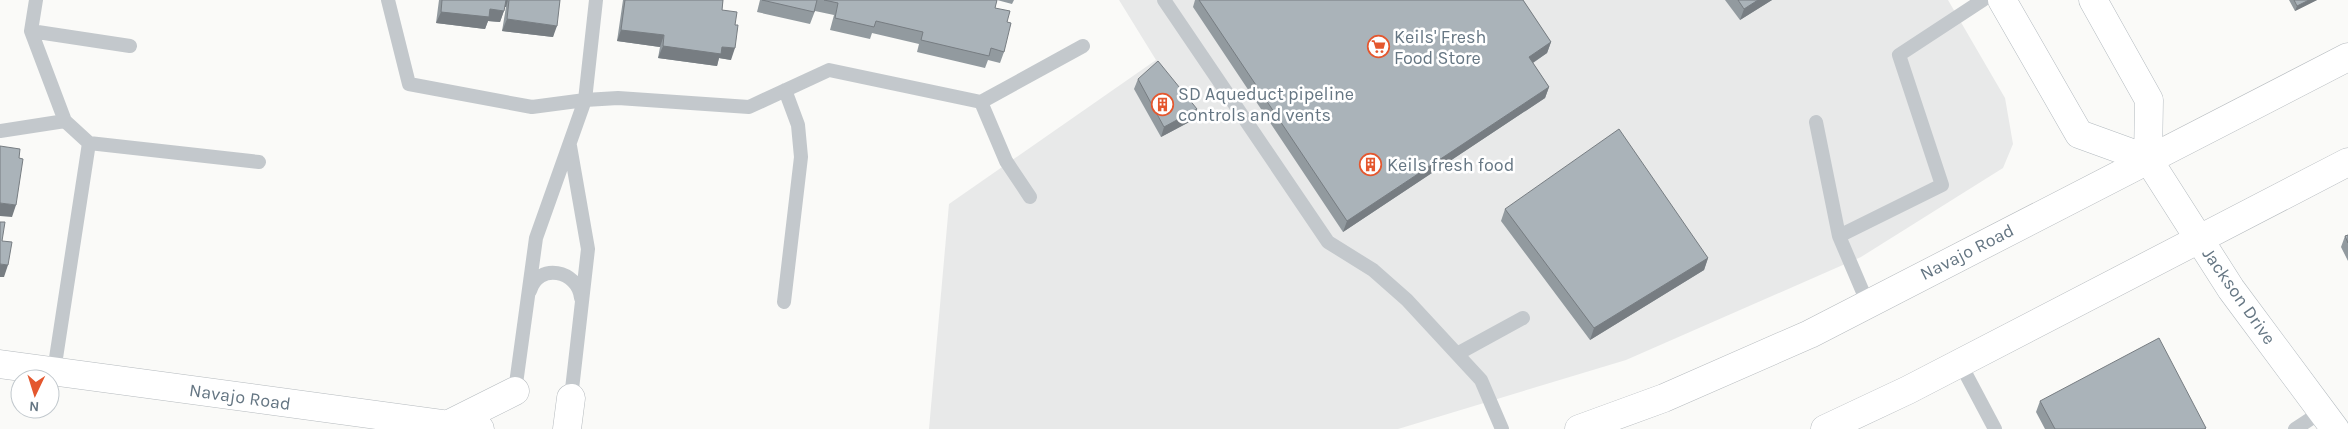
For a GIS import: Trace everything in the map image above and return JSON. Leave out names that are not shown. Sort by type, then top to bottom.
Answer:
[{"type":"main road","points":[[2002,0],[2080,134],[2148,159],[2149,100],[2093,0]]},
{"type":"main road","name":"Navajo Road","points":[[1579,429],[1664,398],[1810,334],[2348,57]]},
{"type":"main road","name":"Jackson Drive","points":[[2148,159],[2231,289],[2328,420]]},
{"type":"main road","points":[[1826,429],[1960,363],[2348,162]]},
{"type":"main road","name":"Navajo Road","points":[[0,364],[39,369]]},
{"type":"main road","name":"Navajo Road","points":[[60,372],[480,429]]},
{"type":"main road","points":[[447,425],[515,391]]},
{"type":"main road","points":[[567,429],[571,398]]},
{"type":"lane","points":[[36,0],[31,31],[64,121],[89,144],[259,162]]},
{"type":"lane","points":[[388,0],[409,84],[532,107],[618,98],[749,107],[829,70],[980,102],[1083,46]]},
{"type":"lane","points":[[515,391],[536,238],[585,100],[596,0]]},
{"type":"lane","points":[[1164,0],[1328,242],[1372,270],[1407,300],[1458,354],[1481,380],[1502,429]]},
{"type":"lane","points":[[1839,236],[1942,185],[1899,54],[1983,0]]},
{"type":"lane","points":[[31,31],[130,46]]},
{"type":"lane","points":[[784,302],[801,158],[798,125],[785,90]]},
{"type":"lane","points":[[980,102],[1006,161],[1030,197]]},
{"type":"lane","points":[[0,131],[64,121]]},
{"type":"lane","points":[[1816,122],[1839,236],[1868,304]]},
{"type":"lane","points":[[54,369],[89,144]]},
{"type":"lane","points":[[570,145],[588,249],[571,398]]},
{"type":"lane","points":[[529,296],[538,278],[547,274],[558,273],[568,276],[576,282],[582,301]]},
{"type":"lane","points":[[1458,354],[1523,318]]},
{"type":"lane","points":[[1960,363],[1994,429]]},
{"type":"lane","points":[[2295,429],[2328,420]]},
{"type":"shaded area","points":[[1119,0],[1948,0],[2005,98],[2013,144],[2003,168],[1861,257],[1626,360],[1398,429],[929,429],[949,204],[1156,60]]},
{"type":"building","points":[[442,0],[506,0],[504,11],[490,9],[489,17],[441,12]]},
{"type":"building","points":[[509,0],[560,0],[557,26],[507,19]]},
{"type":"building","points":[[625,0],[723,0],[722,10],[737,12],[735,25],[738,25],[735,48],[722,47],[721,54],[663,46],[664,35],[621,30]]},
{"type":"building","points":[[762,0],[817,0],[814,12]]},
{"type":"building","points":[[824,0],[997,0],[995,8],[1010,11],[1007,22],[1011,23],[1004,52],[991,48],[989,56],[921,40],[923,32],[876,21],[874,27],[835,18],[838,3]]},
{"type":"building","name":"Keils fresh food","points":[[1199,0],[1523,0],[1551,42],[1529,57],[1549,87],[1347,221]]},
{"type":"building","points":[[1738,0],[1758,0],[1744,9]]},
{"type":"building","points":[[2294,0],[2309,0],[2297,6]]},
{"type":"building","name":"SD Aqueduct pipeline controls and vents","points":[[1158,61],[1197,109],[1164,127],[1138,79]]},
{"type":"building","points":[[1619,129],[1708,258],[1594,328],[1505,209]]},
{"type":"building","points":[[0,146],[20,149],[19,158],[23,159],[16,205],[0,203]]},
{"type":"building","points":[[0,222],[5,222],[2,241],[12,242],[8,265],[0,264]]},
{"type":"building","points":[[2159,338],[2206,428],[2055,429],[2040,401]]},
{"type":"place","name":"Keils' Fresh Food Store","points":[[1378,47]]},
{"type":"place","name":"SD Aqueduct pipeline controls and vents","points":[[1162,104]]},
{"type":"place","name":"Keils fresh food","points":[[1371,165]]}]
